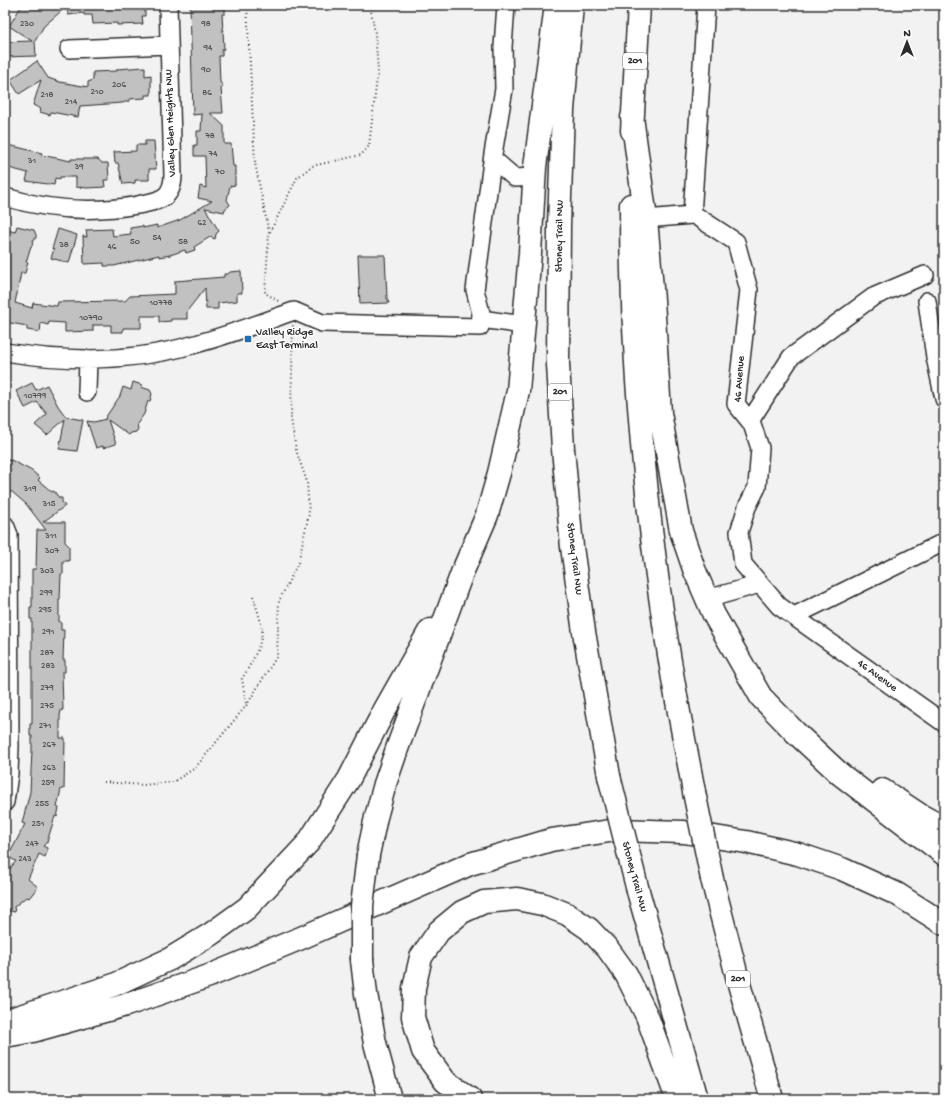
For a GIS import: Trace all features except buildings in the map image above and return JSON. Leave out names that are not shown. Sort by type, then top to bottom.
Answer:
[{"type":"highway","points":[[390,1098],[375,1043],[366,994],[362,960],[362,906],[368,855],[385,784],[462,573],[487,515],[499,473],[518,391],[534,177],[556,5]]},
{"type":"highway","name":"Stoney Trail NW","points":[[572,5],[563,110],[558,364],[563,449],[572,547],[584,632],[608,776],[638,891],[680,1078],[697,1099]]},
{"type":"highway","name":"201","points":[[639,5],[632,117],[633,309],[643,443],[655,556],[670,661],[694,792],[712,879],[769,1089]]},
{"type":"highway","points":[[632,117],[646,220],[654,300],[660,413],[681,531],[694,569],[714,615],[761,697],[796,733],[840,774],[944,854]]},
{"type":"highway","points":[[5,1021],[114,985],[170,959],[211,934],[247,908],[308,843],[349,780],[384,711],[462,573]]},
{"type":"highway","points":[[796,733],[920,815],[944,828]]},
{"type":"highway","points":[[5,1036],[33,1031],[126,1005],[209,976],[301,938],[470,864],[551,840],[616,830],[684,832],[746,842],[798,854],[842,869],[896,894],[944,924]]},
{"type":"highway","points":[[470,1099],[444,1081],[423,1051],[413,1017],[414,988],[421,957],[439,931],[462,912],[484,902],[518,899],[542,904],[567,914],[589,930],[608,949],[626,974],[680,1078],[677,1099]]},
{"type":"street","name":"Valley Glen Heights NW","points":[[5,197],[49,207],[93,210],[128,206],[159,200],[171,189],[173,175],[168,5]]},
{"type":"street","points":[[5,352],[88,359],[134,356],[178,349],[238,331],[294,311],[322,323],[480,327],[481,313],[475,290],[504,89],[503,47],[506,5]]},
{"type":"street","points":[[646,220],[692,215],[706,5]]},
{"type":"street","points":[[69,49],[169,45]]},
{"type":"street","points":[[493,159],[515,178],[534,177]]},
{"type":"street","name":"46 Avenue","points":[[692,215],[696,216],[736,242],[749,290],[736,404],[750,421],[760,448],[757,487],[747,508],[739,532],[743,564],[779,606],[944,723]]},
{"type":"street","points":[[750,421],[791,357],[873,297],[925,276]]},
{"type":"street","points":[[927,301],[935,357],[944,397]]},
{"type":"street","points":[[481,319],[524,325]]},
{"type":"street","points":[[87,392],[88,359]]},
{"type":"street","points":[[5,525],[9,536],[10,716],[10,774],[5,802]]},
{"type":"street","points":[[794,616],[944,542]]},
{"type":"street","points":[[708,599],[760,584]]},
{"type":"path","points":[[104,782],[143,786],[173,782],[195,768],[246,705],[277,656],[279,601],[298,563],[309,514],[307,482],[296,450],[291,420],[294,311],[265,293],[269,233],[255,163],[247,5]]},
{"type":"path","points":[[269,233],[297,178],[312,166],[361,155],[370,146],[378,70],[375,33],[370,5]]},
{"type":"path","points":[[246,705],[242,678],[257,654],[262,630],[258,610],[253,596]]},
{"type":"place","name":"Valley Ridge East Terminal","points":[[248,339]]}]
